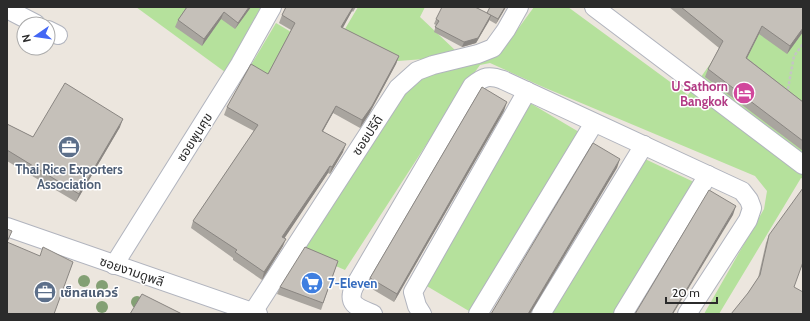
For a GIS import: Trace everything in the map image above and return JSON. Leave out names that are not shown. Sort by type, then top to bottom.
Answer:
[{"type":"street","name":"ซอยพูนศุข","points":[[114,265],[240,64],[272,7]]},
{"type":"street","name":"ซอยปรีดี","points":[[255,313],[398,88],[417,71],[433,65],[478,54],[493,48],[506,30],[519,7]]},
{"type":"street","points":[[594,7],[803,165]]},
{"type":"street","points":[[7,9],[21,16]]},
{"type":"street","points":[[373,314],[353,304],[351,297],[354,286],[472,86],[480,79],[491,76],[504,80],[742,191],[749,200],[752,208],[748,220],[687,314]]},
{"type":"street","points":[[422,314],[417,306],[413,292],[527,91]]},
{"type":"street","points":[[478,314],[594,123]]},
{"type":"street","points":[[541,314],[644,145]]},
{"type":"street","points":[[623,314],[708,175]]},
{"type":"street","name":"ซอยงามดูพลี","points":[[7,227],[255,313]]},
{"type":"path","points":[[786,99],[794,56],[803,44]]},
{"type":"green space","points":[[136,7],[261,7],[225,72]]},
{"type":"green space","points":[[358,7],[425,7],[420,17],[456,51],[424,59],[398,61],[342,34]]},
{"type":"green space","points":[[534,7],[568,7],[688,95],[751,7],[803,7],[803,179],[801,178],[719,314],[704,314],[764,209],[767,191],[755,176],[543,87],[490,63],[480,65],[459,94],[345,270],[301,251],[404,90],[425,72],[484,61],[498,56]]},
{"type":"green space","points":[[276,23],[291,32],[268,80],[248,70]]},
{"type":"green space","points":[[530,103],[579,132],[474,314],[425,285]]},
{"type":"green space","points":[[645,159],[696,183],[614,314],[550,314]]},
{"type":"building","points":[[187,7],[249,7],[238,23],[224,12],[204,39],[178,20]]},
{"type":"building","points":[[286,7],[353,7],[341,27],[399,56],[372,106],[362,120],[336,106],[322,131],[346,144],[332,167],[330,166],[282,237],[286,239],[264,272],[235,252],[237,250],[193,221],[258,125],[227,107],[251,64],[268,74],[295,23],[282,15]]},
{"type":"building","points":[[442,7],[475,7],[491,15],[478,38],[464,42],[435,27],[439,21],[436,19]]},
{"type":"building","points":[[490,7],[505,7],[498,19],[487,13]]},
{"type":"building","points":[[681,7],[803,7],[803,28],[790,46],[762,26],[746,58],[803,102],[803,141],[708,69],[723,41]]},
{"type":"building","name":"Thai Rice Exporters Association","points":[[65,83],[123,119],[79,194],[7,150],[7,124],[33,137]]},
{"type":"building","points":[[482,87],[507,102],[397,294],[370,278]]},
{"type":"building","points":[[593,143],[620,159],[528,314],[491,314]]},
{"type":"building","points":[[803,188],[803,262],[794,287],[803,292],[803,314],[731,314],[760,275],[769,235]]},
{"type":"building","points":[[709,190],[736,206],[672,314],[635,314]]},
{"type":"building","points":[[7,229],[12,231],[7,242]]},
{"type":"building","points":[[7,242],[40,256],[43,247],[73,262],[54,314],[7,314]]},
{"type":"building","name":"7-Eleven","points":[[305,247],[338,261],[323,303],[280,287]]},
{"type":"building","points":[[142,294],[182,314],[130,314]]},
{"type":"place","name":"U Sathorn Bangkok","points":[[744,93]]},
{"type":"place","name":"Thai Rice Exporters Association","points":[[69,147]]},
{"type":"place","name":"7-Eleven","points":[[312,283]]},
{"type":"place","name":"เซ็ทสแควร์","points":[[45,292]]}]
